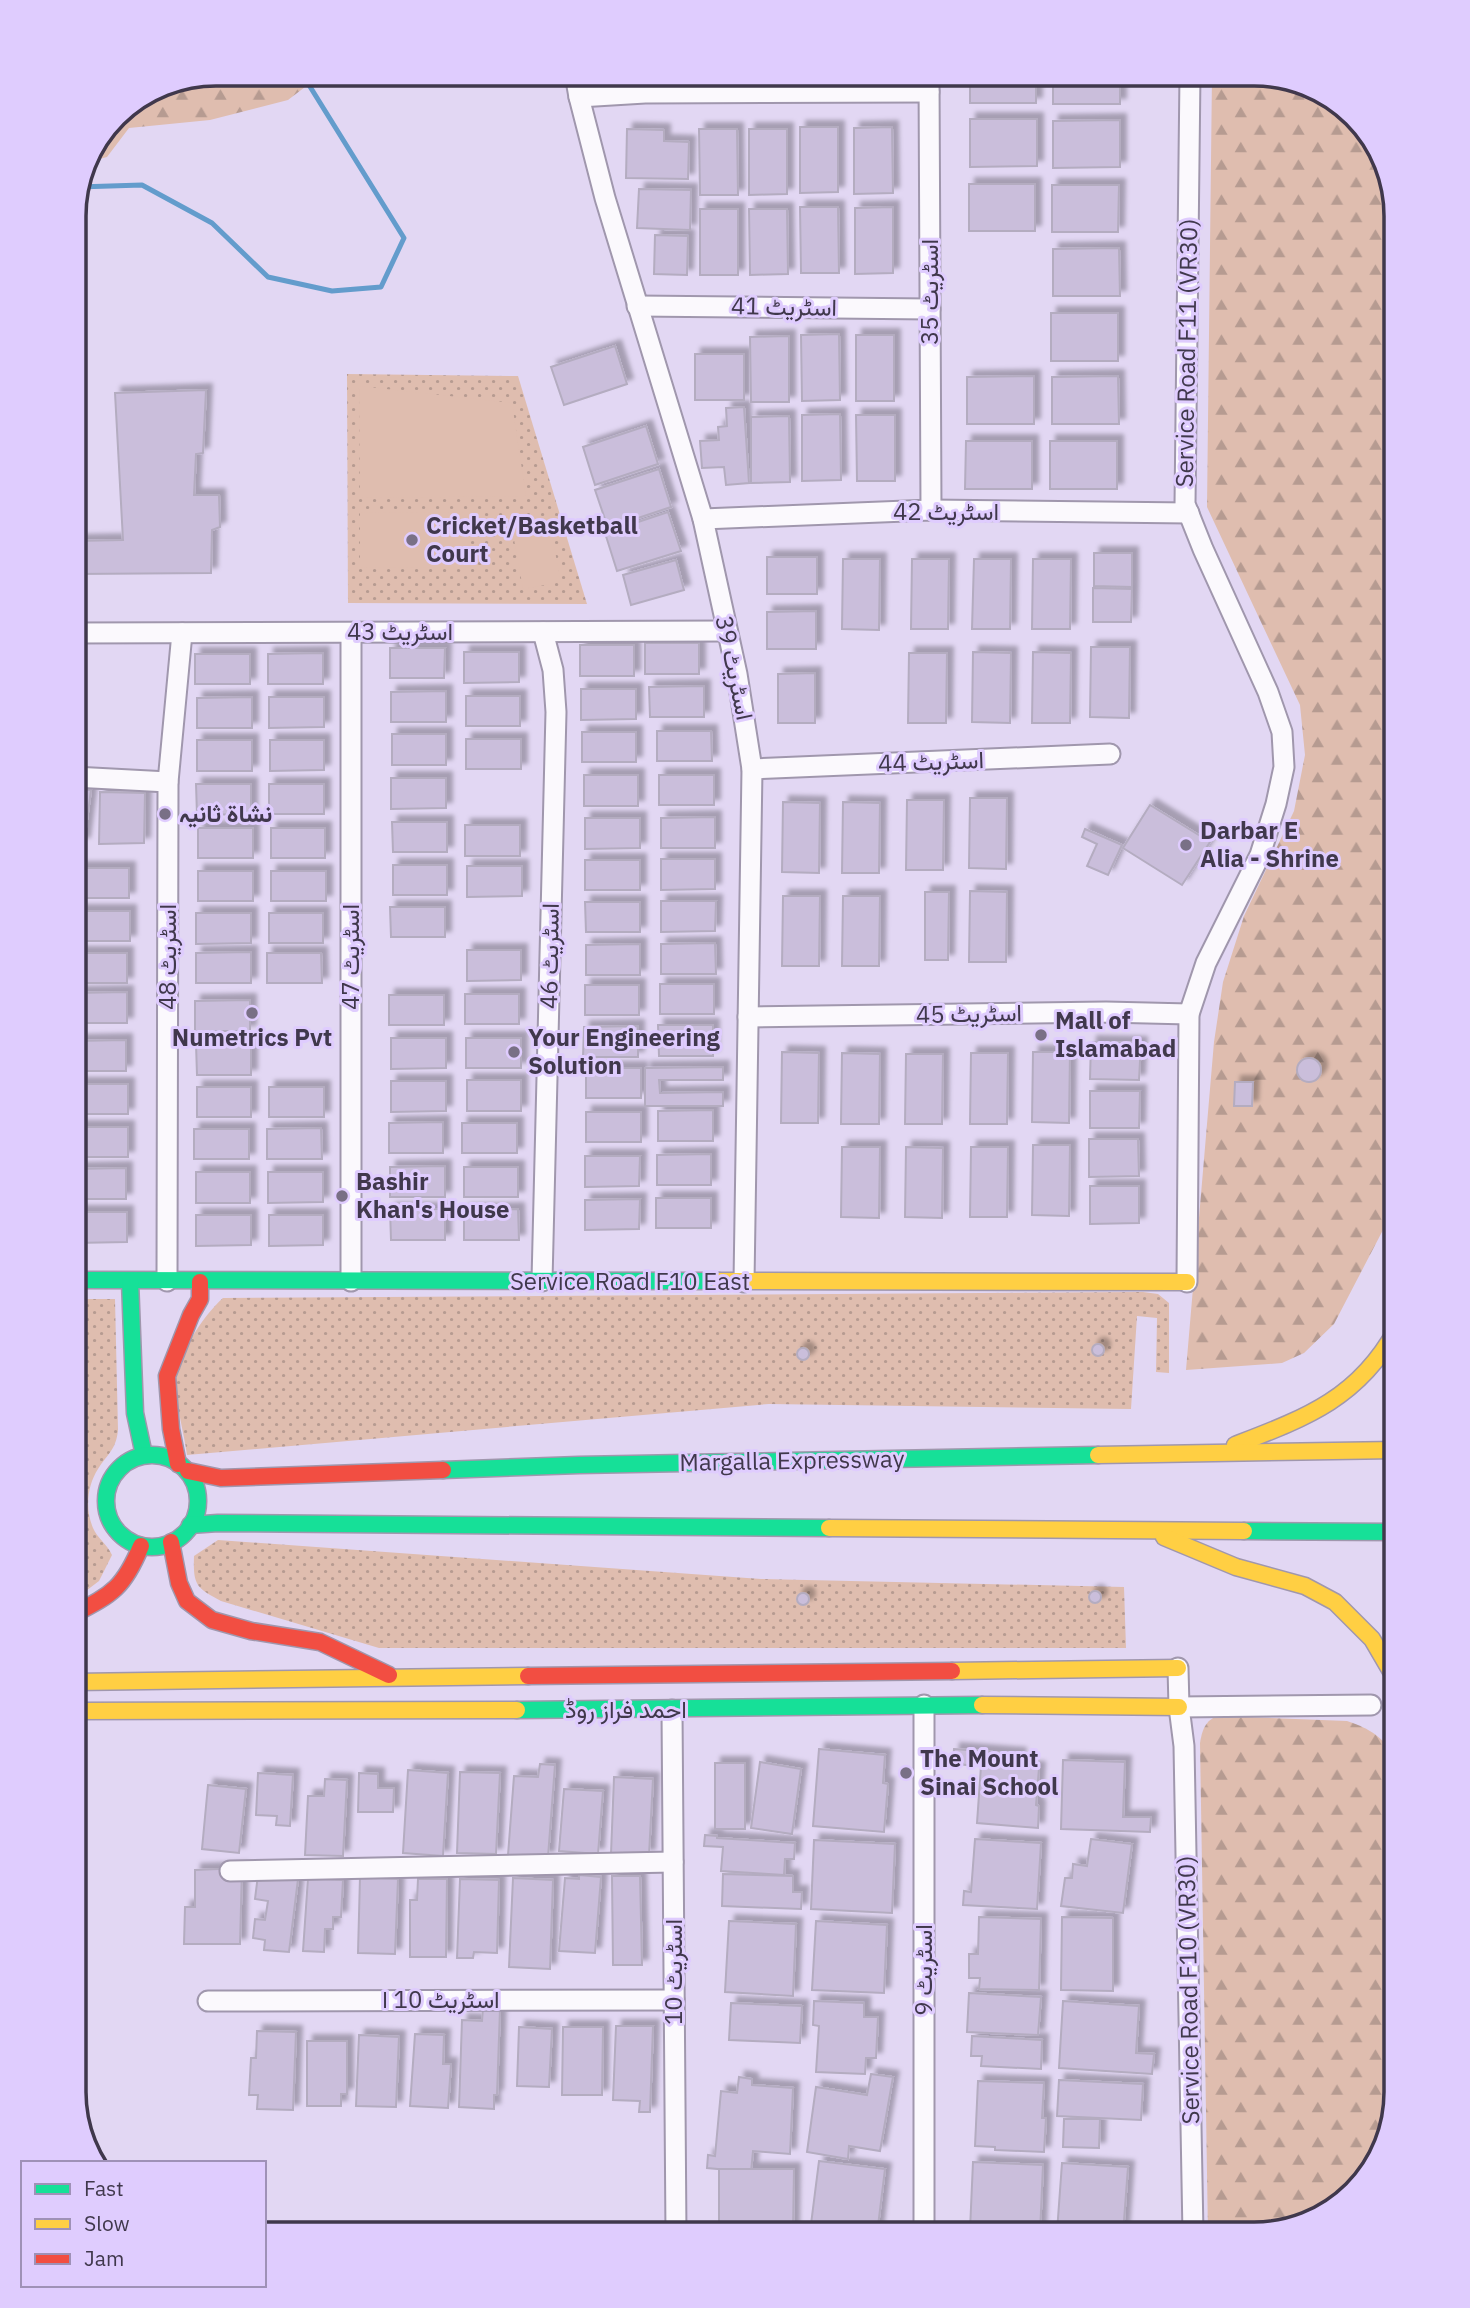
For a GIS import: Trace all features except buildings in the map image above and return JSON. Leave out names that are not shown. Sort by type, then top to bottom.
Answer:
[{"type":"main road","name":"Service Road F10 East","points":[[86,1280],[1186,1282]]},
{"type":"main road","points":[[130,1281],[135,1413],[144,1455]]},
{"type":"main road","points":[[183,1468],[168,1457],[144,1455],[122,1466],[108,1486],[106,1510],[117,1532],[136,1545],[160,1547],[182,1537],[196,1517],[198,1493],[183,1468],[171,1429],[167,1376],[200,1299],[200,1282]]},
{"type":"main road","points":[[1215,1453],[1289,1424],[1351,1389],[1384,1350]]},
{"type":"main road","name":"Margalla Expressway","points":[[183,1468],[221,1478],[579,1465],[1384,1450]]},
{"type":"main road","points":[[190,1525],[218,1523],[1384,1532]]},
{"type":"main road","points":[[1149,1531],[1236,1567],[1305,1586],[1335,1602],[1372,1639],[1384,1660]]},
{"type":"main road","points":[[171,1542],[179,1583],[187,1601],[212,1620],[251,1631],[320,1643],[396,1678]]},
{"type":"main road","points":[[86,1608],[117,1591],[132,1568],[141,1546]]},
{"type":"main road","name":"احمد فراز روڈ","points":[[86,1682],[1178,1668]]},
{"type":"main road","points":[[125,1682],[136,1689],[139,1696],[127,1711]]},
{"type":"main road","name":"احمد فراز روڈ","points":[[86,1711],[672,1710],[923,1705],[1179,1707]]},
{"type":"street","name":"اسٹریٹ 39","points":[[577,86],[605,198],[703,519],[745,715],[752,769],[744,1282]]},
{"type":"street","points":[[579,97],[844,86]]},
{"type":"street","name":"اسٹریٹ 35","points":[[929,86],[931,510]]},
{"type":"street","name":"Service Road F11 (VR30)","points":[[1186,1282],[1189,1014],[1206,962],[1260,855],[1284,767],[1282,732],[1268,692],[1185,503],[1190,86]]},
{"type":"street","name":"اسٹریٹ 41","points":[[638,306],[930,309]]},
{"type":"street","name":"اسٹریٹ 42","points":[[703,519],[931,510],[1189,513]]},
{"type":"street","name":"اسٹریٹ 43","points":[[86,633],[727,631]]},
{"type":"street","name":"اسٹریٹ 47","points":[[351,632],[351,1281]]},
{"type":"street","name":"اسٹریٹ 46","points":[[542,1281],[556,712],[553,670],[543,632]]},
{"type":"street","name":"اسٹریٹ 48","points":[[167,1281],[168,782],[182,633]]},
{"type":"street","name":"اسٹریٹ 44","points":[[752,769],[1110,754]]},
{"type":"street","points":[[86,778],[168,782]]},
{"type":"street","name":"اسٹریٹ 45","points":[[748,1017],[1106,1012],[1189,1014]]},
{"type":"street","name":"Service Road F10 (VR30)","points":[[1178,1668],[1184,1746],[1193,2222]]},
{"type":"street","name":"اسٹریٹ 9","points":[[923,1705],[924,2222]]},
{"type":"street","points":[[1179,1707],[1371,1705]]},
{"type":"street","name":"اسٹریٹ 10","points":[[672,1710],[676,2222]]},
{"type":"street","points":[[229,1871],[673,1862]]},
{"type":"street","name":"اسٹریٹ 10 ا","points":[[208,2001],[674,2000]]},
{"type":"green space","points":[[207,86],[306,86],[288,100],[210,120],[129,128],[107,157],[99,159],[108,143],[130,118],[151,103],[174,93]]},
{"type":"green space","points":[[1212,86],[1280,88],[1312,99],[1340,118],[1352,130],[1371,158],[1383,199],[1384,1228],[1334,1324],[1304,1353],[1282,1363],[1186,1370],[1214,1042],[1223,982],[1244,916],[1294,811],[1305,755],[1300,705],[1207,507]]},
{"type":"green space","points":[[347,374],[518,376],[587,604],[348,603]]},
{"type":"green space","points":[[359,386],[512,403],[526,496],[360,498]]},
{"type":"green space","name":"Cricket/Basketball Court","points":[[464,512],[464,567],[360,568],[360,513]]},
{"type":"green space","points":[[549,521],[561,582],[523,589],[512,528]]},
{"type":"green space","points":[[1158,1294],[1169,1303],[1169,1373],[1156,1372],[1157,1318],[1137,1316],[1131,1409],[769,1404],[187,1455],[177,1402],[177,1373],[186,1349],[199,1326],[223,1298]]},
{"type":"green space","points":[[86,1299],[115,1299],[118,1430],[113,1447],[94,1476],[88,1498],[93,1528],[112,1555],[99,1581],[86,1591]]},
{"type":"green space","points":[[218,1540],[761,1579],[1124,1587],[1126,1648],[379,1648],[221,1601],[206,1593],[196,1580],[194,1556]]},
{"type":"green space","points":[[1218,1716],[1347,1721],[1363,1727],[1384,1742],[1382,2118],[1371,2150],[1352,2178],[1340,2190],[1312,2209],[1271,2221],[1208,2222],[1200,1743],[1205,1726]]},
{"type":"waterway","points":[[89,187],[142,185],[212,223],[268,277],[332,291],[381,287],[404,238],[310,86]]},
{"type":"traffic: fast","points":[[86,1280],[719,1281]]},
{"type":"traffic: fast","points":[[130,1281],[135,1413],[144,1455]]},
{"type":"traffic: fast","points":[[152,1455],[169,1459],[184,1469],[194,1484],[198,1501],[194,1518],[184,1533],[169,1543],[152,1547],[135,1543],[120,1533],[110,1518],[106,1501],[110,1484],[120,1469],[135,1459],[152,1455]]},
{"type":"traffic: fast","points":[[443,1470],[1098,1455]]},
{"type":"traffic: fast","points":[[190,1525],[218,1523],[829,1528]]},
{"type":"traffic: fast","points":[[1244,1531],[1384,1532]]},
{"type":"traffic: fast","points":[[517,1710],[982,1705]]},
{"type":"traffic: slow","points":[[719,1281],[1187,1282]]},
{"type":"traffic: slow","points":[[1235,1445],[1307,1415],[1328,1403],[1365,1373],[1384,1349]]},
{"type":"traffic: slow","points":[[1098,1455],[1384,1450]]},
{"type":"traffic: slow","points":[[829,1528],[1244,1531]]},
{"type":"traffic: slow","points":[[1164,1537],[1236,1567],[1305,1586],[1335,1602],[1372,1639],[1384,1660]]},
{"type":"traffic: slow","points":[[952,1671],[1178,1668]]},
{"type":"traffic: slow","points":[[86,1682],[528,1676]]},
{"type":"traffic: slow","points":[[982,1705],[1179,1707]]},
{"type":"traffic: slow","points":[[86,1711],[517,1710]]},
{"type":"traffic: jam","points":[[178,1464],[171,1429],[167,1376],[200,1299],[200,1282]]},
{"type":"traffic: jam","points":[[188,1471],[221,1478],[443,1470]]},
{"type":"traffic: jam","points":[[171,1542],[179,1583],[187,1601],[212,1620],[251,1631],[320,1642],[389,1675]]},
{"type":"traffic: jam","points":[[86,1608],[116,1588],[129,1571],[141,1546]]},
{"type":"traffic: jam","points":[[528,1676],[952,1671]]},
{"type":"place","name":"Cricket/Basketball Court","points":[[412,540]]},
{"type":"place","name":"نشاۃ ثانیہ","points":[[165,814]]},
{"type":"place","name":"Darbar E Alia - Shrine","points":[[1186,845]]},
{"type":"place","name":"Numetrics Pvt","points":[[252,1013]]},
{"type":"place","name":"Mall of Islamabad","points":[[1041,1035]]},
{"type":"place","name":"Your Engineering Solution","points":[[514,1052]]},
{"type":"place","name":"Bashir Khan's House","points":[[342,1196]]},
{"type":"place","name":"The Mount Sinai School","points":[[906,1773]]}]
